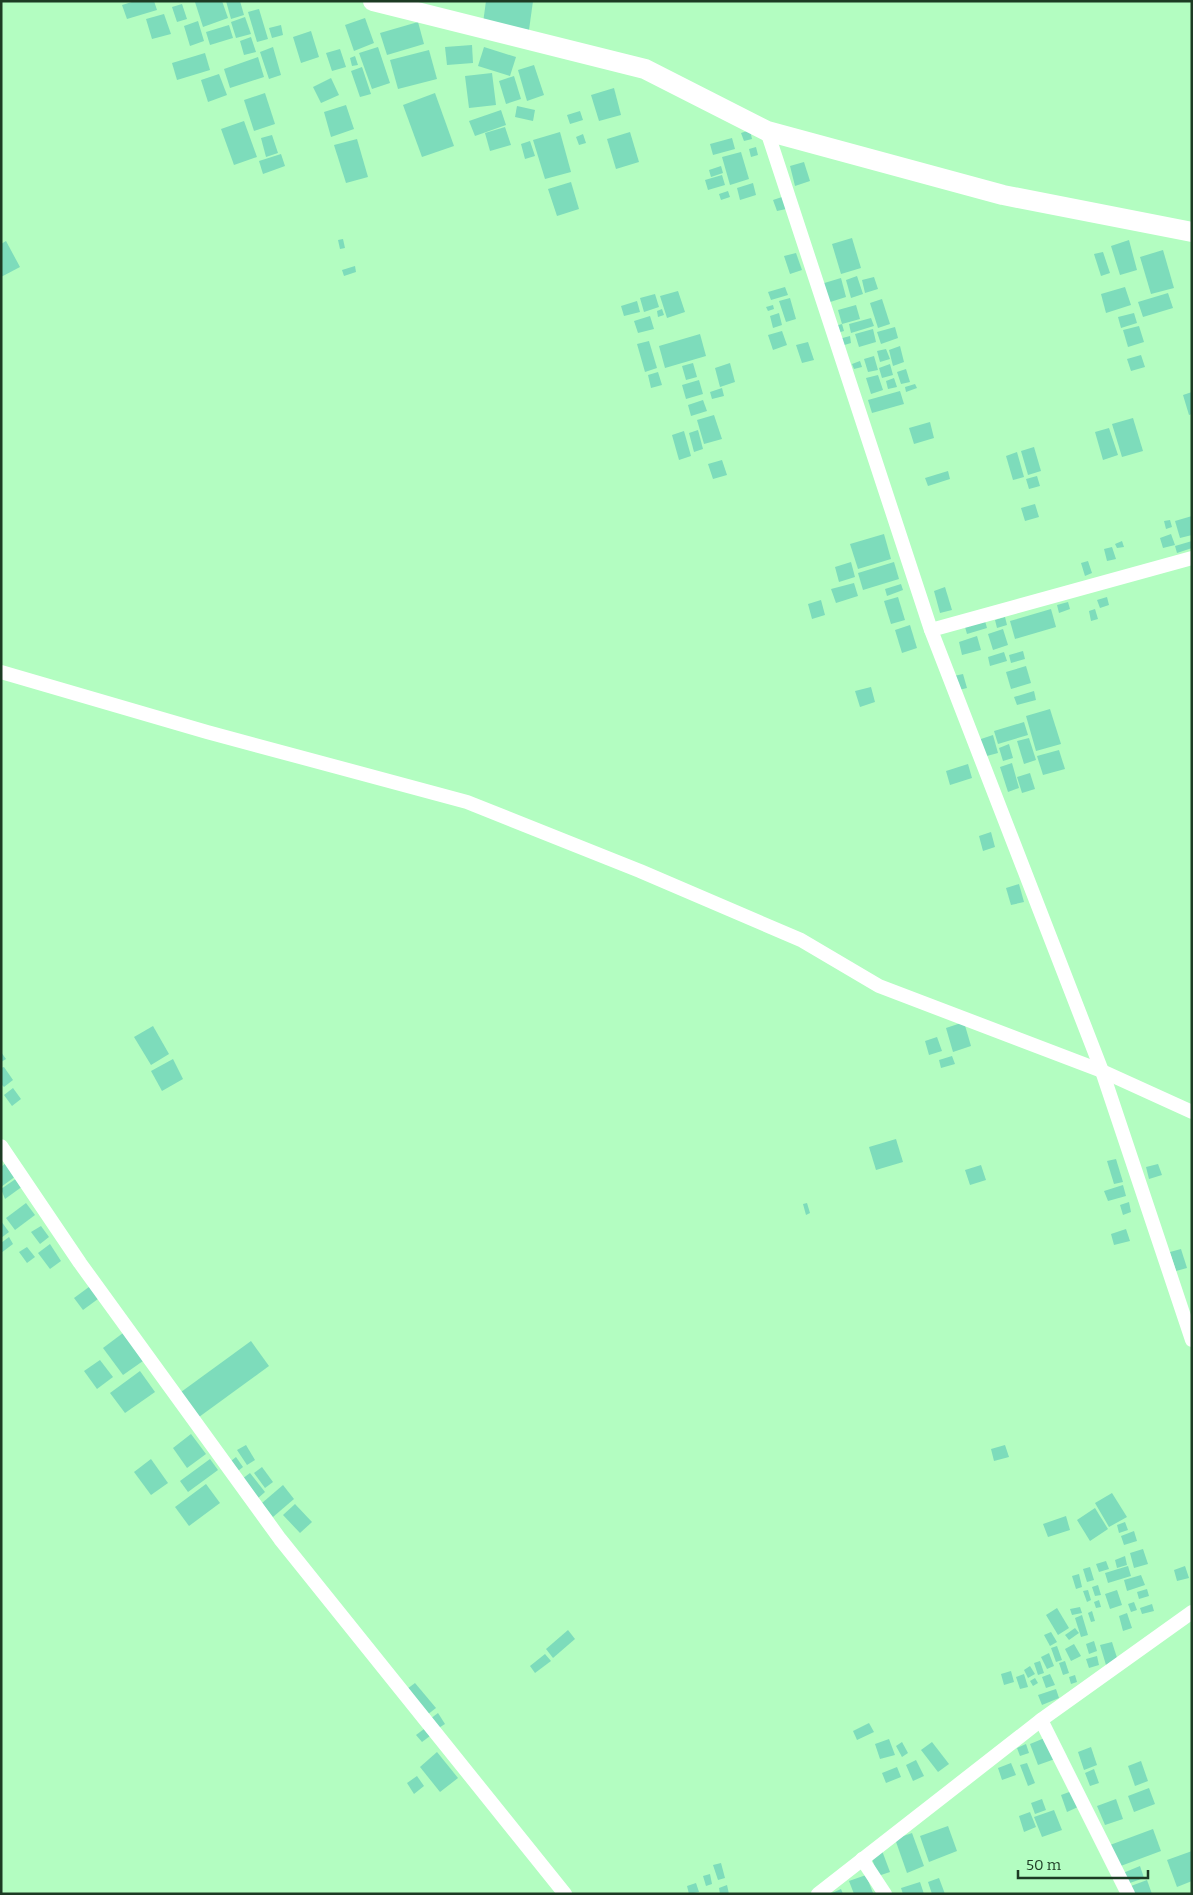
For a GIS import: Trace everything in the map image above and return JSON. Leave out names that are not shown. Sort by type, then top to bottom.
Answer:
[{"type":"street","points":[[372,1],[645,69],[767,131],[1002,195],[1192,232]]},
{"type":"street","points":[[767,131],[931,630],[1102,1071],[1192,1340]]},
{"type":"street","points":[[931,630],[1192,558]]},
{"type":"street","points":[[1,672],[207,732],[466,802],[640,870],[801,940],[879,986],[1102,1071],[1192,1112]]},
{"type":"street","points":[[1,1146],[92,1279],[275,1532],[565,1894]]},
{"type":"street","points":[[818,1894],[1041,1720],[1192,1612]]},
{"type":"street","points":[[1041,1720],[1128,1894]]},
{"type":"street","points":[[862,1859],[885,1894]]},
{"type":"building","points":[[135,1],[154,1],[157,10],[127,19],[122,5]]},
{"type":"building","points":[[222,1],[228,18],[203,27],[195,2]]},
{"type":"building","points":[[226,1],[240,1],[244,15],[231,19]]},
{"type":"building","points":[[486,1],[533,1],[529,30],[483,23]]},
{"type":"building","points":[[182,4],[187,19],[177,22],[172,7]]},
{"type":"building","points":[[259,9],[268,39],[257,42],[248,12]]},
{"type":"building","points":[[164,14],[171,34],[152,39],[146,19]]},
{"type":"building","points":[[245,17],[251,34],[236,38],[231,22]]},
{"type":"building","points":[[365,18],[374,43],[354,51],[345,25]]},
{"type":"building","points":[[198,21],[204,41],[190,46],[184,26]]},
{"type":"building","points":[[418,22],[424,44],[387,55],[380,33]]},
{"type":"building","points":[[229,25],[233,38],[210,45],[206,32]]},
{"type":"building","points":[[281,25],[283,35],[272,38],[269,28]]},
{"type":"building","points":[[311,31],[319,57],[301,63],[293,37]]},
{"type":"building","points":[[251,37],[256,52],[244,55],[240,41]]},
{"type":"building","points":[[472,45],[473,63],[447,65],[445,47]]},
{"type":"building","points":[[273,47],[281,75],[269,79],[260,52]]},
{"type":"building","points":[[378,47],[390,83],[372,89],[359,53]]},
{"type":"building","points":[[484,47],[516,57],[510,76],[478,66]]},
{"type":"building","points":[[340,49],[346,67],[332,71],[326,53]]},
{"type":"building","points":[[429,50],[437,79],[398,89],[390,60]]},
{"type":"building","points":[[205,53],[210,70],[177,80],[172,63]]},
{"type":"building","points":[[355,56],[358,65],[352,66],[350,58]]},
{"type":"building","points":[[258,57],[264,77],[230,88],[224,69]]},
{"type":"building","points":[[534,65],[544,95],[527,101],[518,70]]},
{"type":"building","points":[[362,67],[371,94],[360,97],[351,71]]},
{"type":"building","points":[[492,73],[496,105],[469,108],[465,76]]},
{"type":"building","points":[[219,74],[227,95],[208,102],[201,80]]},
{"type":"building","points":[[514,76],[521,99],[506,104],[499,81]]},
{"type":"building","points":[[331,78],[339,95],[321,103],[313,87]]},
{"type":"building","points":[[614,88],[621,115],[599,121],[591,95]]},
{"type":"building","points":[[265,93],[275,124],[254,131],[244,100]]},
{"type":"building","points":[[435,93],[454,146],[422,157],[403,105]]},
{"type":"building","points":[[346,105],[354,129],[331,137],[324,112]]},
{"type":"building","points":[[517,106],[535,110],[533,121],[515,117]]},
{"type":"building","points":[[501,110],[506,125],[475,136],[469,121]]},
{"type":"building","points":[[580,111],[583,120],[570,124],[567,115]]},
{"type":"building","points":[[244,121],[257,157],[234,165],[221,129]]},
{"type":"building","points":[[505,127],[511,145],[490,151],[485,133]]},
{"type":"building","points":[[750,130],[752,139],[744,141],[741,133]]},
{"type":"building","points":[[560,132],[571,172],[545,179],[533,140]]},
{"type":"building","points":[[630,132],[639,162],[616,169],[607,139]]},
{"type":"building","points":[[583,134],[586,143],[579,145],[576,137]]},
{"type":"building","points":[[272,135],[278,153],[266,157],[261,138]]},
{"type":"building","points":[[732,138],[735,149],[713,155],[710,144]]},
{"type":"building","points":[[357,139],[368,177],[346,183],[334,145]]},
{"type":"building","points":[[530,141],[535,156],[525,159],[521,144]]},
{"type":"building","points":[[756,147],[758,155],[751,157],[749,149]]},
{"type":"building","points":[[741,152],[749,179],[730,185],[722,157]]},
{"type":"building","points":[[281,154],[285,166],[263,174],[259,161]]},
{"type":"building","points":[[804,162],[810,181],[795,186],[790,166]]},
{"type":"building","points":[[721,166],[723,173],[711,177],[709,170]]},
{"type":"building","points":[[722,175],[725,185],[708,190],[705,180]]},
{"type":"building","points":[[571,182],[579,209],[557,216],[548,189]]},
{"type":"building","points":[[753,183],[756,195],[740,200],[737,188]]},
{"type":"building","points":[[728,191],[730,197],[721,200],[719,194]]},
{"type":"building","points":[[782,197],[786,209],[777,211],[773,200]]},
{"type":"building","points":[[852,238],[861,268],[841,274],[832,244]]},
{"type":"building","points":[[343,239],[345,248],[340,249],[338,240]]},
{"type":"building","points":[[1129,240],[1137,270],[1120,275],[1111,246]]},
{"type":"building","points":[[6,241],[20,267],[1,277],[1,244]]},
{"type":"building","points":[[1163,250],[1174,288],[1151,294],[1140,257]]},
{"type":"building","points":[[1103,252],[1110,273],[1101,276],[1094,254]]},
{"type":"building","points":[[796,253],[802,270],[790,274],[784,256]]},
{"type":"building","points":[[355,266],[356,272],[344,276],[342,270]]},
{"type":"building","points":[[857,276],[863,294],[851,298],[846,280]]},
{"type":"building","points":[[874,277],[878,289],[865,293],[862,280]]},
{"type":"building","points":[[841,278],[846,297],[827,303],[821,284]]},
{"type":"building","points":[[785,287],[788,295],[771,300],[768,292]]},
{"type":"building","points":[[1125,287],[1131,305],[1106,313],[1101,294]]},
{"type":"building","points":[[678,291],[685,312],[667,318],[660,296]]},
{"type":"building","points":[[1168,293],[1173,308],[1143,317],[1138,302]]},
{"type":"building","points":[[655,294],[659,307],[644,312],[640,298]]},
{"type":"building","points":[[790,298],[796,319],[786,322],[779,301]]},
{"type":"building","points":[[882,299],[890,324],[878,328],[870,303]]},
{"type":"building","points":[[637,301],[640,312],[624,316],[621,306]]},
{"type":"building","points":[[773,305],[774,309],[768,311],[766,307]]},
{"type":"building","points":[[856,305],[860,319],[842,324],[838,310]]},
{"type":"building","points":[[662,309],[664,315],[658,317],[657,311]]},
{"type":"building","points":[[779,313],[782,325],[773,328],[770,316]]},
{"type":"building","points":[[1134,313],[1137,323],[1121,328],[1118,317]]},
{"type":"building","points":[[650,316],[654,329],[638,333],[634,321]]},
{"type":"building","points":[[871,318],[874,326],[851,333],[849,324]]},
{"type":"building","points":[[842,324],[844,331],[837,333],[835,326]]},
{"type":"building","points":[[1139,326],[1144,342],[1128,347],[1123,330]]},
{"type":"building","points":[[895,327],[898,338],[881,344],[877,332]]},
{"type":"building","points":[[873,329],[876,342],[859,347],[855,334]]},
{"type":"building","points":[[782,331],[787,345],[773,350],[768,335]]},
{"type":"building","points":[[700,334],[706,356],[665,368],[659,346]]},
{"type":"building","points":[[850,336],[851,343],[841,346],[839,339]]},
{"type":"building","points":[[649,341],[657,368],[645,372],[637,344]]},
{"type":"building","points":[[808,342],[814,360],[802,363],[796,345]]},
{"type":"building","points":[[900,346],[904,362],[893,366],[889,350]]},
{"type":"building","points":[[886,349],[890,359],[880,362],[877,351]]},
{"type":"building","points":[[1141,355],[1145,367],[1131,371],[1127,359]]},
{"type":"building","points":[[874,356],[878,370],[868,372],[864,359]]},
{"type":"building","points":[[860,361],[862,367],[854,369],[852,364]]},
{"type":"building","points":[[693,363],[697,377],[686,380],[682,366]]},
{"type":"building","points":[[730,363],[735,382],[720,387],[715,368]]},
{"type":"building","points":[[890,364],[893,375],[882,378],[879,368]]},
{"type":"building","points":[[906,369],[910,382],[901,384],[897,372]]},
{"type":"building","points":[[658,372],[662,385],[651,388],[648,375]]},
{"type":"building","points":[[878,375],[883,390],[871,394],[866,378]]},
{"type":"building","points":[[894,378],[897,387],[888,389],[886,381]]},
{"type":"building","points":[[699,380],[703,394],[686,399],[682,385]]},
{"type":"building","points":[[915,384],[917,388],[906,392],[905,387]]},
{"type":"building","points":[[722,388],[724,396],[712,399],[710,392]]},
{"type":"building","points":[[900,391],[904,404],[872,413],[868,400]]},
{"type":"building","points":[[1192,392],[1192,414],[1189,415],[1183,395]]},
{"type":"building","points":[[703,400],[707,411],[691,416],[688,405]]},
{"type":"building","points":[[714,415],[722,439],[704,444],[697,420]]},
{"type":"building","points":[[1133,418],[1143,451],[1122,457],[1112,424]]},
{"type":"building","points":[[930,422],[934,438],[914,444],[909,428]]},
{"type":"building","points":[[1109,428],[1118,455],[1103,460],[1095,432]]},
{"type":"building","points":[[698,430],[703,449],[694,452],[689,433]]},
{"type":"building","points":[[684,431],[691,456],[679,460],[672,435]]},
{"type":"building","points":[[1034,447],[1041,471],[1028,475],[1021,451]]},
{"type":"building","points":[[1017,452],[1024,477],[1013,480],[1006,456]]},
{"type":"building","points":[[722,460],[727,475],[713,479],[708,464]]},
{"type":"building","points":[[948,471],[950,479],[928,486],[925,478]]},
{"type":"building","points":[[1037,476],[1040,486],[1029,489],[1026,479]]},
{"type":"building","points":[[1035,504],[1039,517],[1025,521],[1021,508]]},
{"type":"building","points":[[1192,516],[1192,535],[1180,538],[1175,521]]},
{"type":"building","points":[[1170,520],[1172,527],[1166,529],[1164,521]]},
{"type":"building","points":[[884,534],[891,559],[858,569],[850,544]]},
{"type":"building","points":[[1171,534],[1175,545],[1163,548],[1160,538]]},
{"type":"building","points":[[1122,541],[1124,547],[1117,548],[1115,544]]},
{"type":"building","points":[[1192,541],[1192,548],[1177,553],[1175,546]]},
{"type":"building","points":[[1112,547],[1116,559],[1107,561],[1104,549]]},
{"type":"building","points":[[1088,561],[1092,573],[1085,576],[1081,563]]},
{"type":"building","points":[[851,562],[855,577],[839,582],[835,567]]},
{"type":"building","points":[[894,562],[899,579],[863,590],[858,573]]},
{"type":"building","points":[[854,583],[858,596],[836,603],[831,589]]},
{"type":"building","points":[[901,584],[903,590],[887,596],[885,589]]},
{"type":"building","points":[[945,587],[952,610],[940,613],[934,591]]},
{"type":"building","points":[[898,597],[905,620],[891,624],[884,601]]},
{"type":"building","points":[[1107,597],[1109,605],[1100,608],[1097,600]]},
{"type":"building","points":[[821,600],[825,615],[812,619],[808,604]]},
{"type":"building","points":[[1068,602],[1070,609],[1059,613],[1057,605]]},
{"type":"building","points":[[1051,609],[1056,627],[1015,639],[1010,621]]},
{"type":"building","points":[[1095,609],[1098,619],[1091,621],[1089,611]]},
{"type":"building","points":[[1005,617],[1007,625],[997,628],[995,620]]},
{"type":"building","points":[[985,621],[987,628],[967,634],[965,627]]},
{"type":"building","points":[[910,625],[917,648],[902,653],[895,630]]},
{"type":"building","points":[[1003,629],[1008,645],[993,650],[988,634]]},
{"type":"building","points":[[977,636],[981,650],[962,655],[959,642]]},
{"type":"building","points":[[1023,651],[1025,659],[1011,663],[1009,655]]},
{"type":"building","points":[[1004,652],[1007,661],[990,666],[988,657]]},
{"type":"building","points":[[1026,666],[1031,683],[1011,689],[1006,672]]},
{"type":"building","points":[[963,674],[967,688],[959,690],[954,676]]},
{"type":"building","points":[[871,687],[875,702],[860,707],[855,691]]},
{"type":"building","points":[[1034,691],[1036,700],[1017,705],[1014,697]]},
{"type":"building","points":[[1050,709],[1061,744],[1036,751],[1026,716]]},
{"type":"building","points":[[1024,722],[1028,735],[998,744],[994,731]]},
{"type":"building","points":[[993,735],[998,753],[983,757],[978,740]]},
{"type":"building","points":[[1029,738],[1036,760],[1024,764],[1017,741]]},
{"type":"building","points":[[1009,744],[1013,758],[1003,761],[999,748]]},
{"type":"building","points":[[1059,750],[1065,769],[1043,775],[1037,756]]},
{"type":"building","points":[[1012,763],[1019,788],[1008,792],[1000,767]]},
{"type":"building","points":[[968,764],[972,778],[950,785],[946,771]]},
{"type":"building","points":[[1030,773],[1035,789],[1022,793],[1017,777]]},
{"type":"building","points":[[991,832],[995,847],[983,851],[979,836]]},
{"type":"building","points":[[1019,884],[1024,902],[1011,905],[1006,888]]},
{"type":"building","points":[[964,1022],[971,1046],[953,1052],[946,1028]]},
{"type":"building","points":[[153,1026],[169,1054],[151,1065],[134,1037]]},
{"type":"building","points":[[937,1037],[942,1051],[929,1055],[925,1041]]},
{"type":"building","points":[[1,1052],[6,1059],[1,1062]]},
{"type":"building","points":[[952,1056],[955,1064],[941,1068],[939,1060]]},
{"type":"building","points":[[173,1059],[183,1079],[162,1091],[151,1071]]},
{"type":"building","points":[[4,1067],[13,1080],[4,1087],[1,1084],[1,1068]]},
{"type":"building","points":[[13,1088],[21,1099],[12,1106],[4,1095]]},
{"type":"building","points":[[896,1139],[903,1162],[876,1170],[869,1147]]},
{"type":"building","points":[[1116,1159],[1123,1182],[1114,1184],[1107,1161]]},
{"type":"building","points":[[6,1163],[16,1176],[1,1187],[1,1167]]},
{"type":"building","points":[[1158,1164],[1162,1175],[1149,1179],[1146,1167]]},
{"type":"building","points":[[981,1165],[986,1180],[970,1185],[965,1170]]},
{"type":"building","points":[[17,1178],[23,1186],[5,1199],[1,1189]]},
{"type":"building","points":[[1123,1185],[1126,1196],[1108,1201],[1104,1191]]},
{"type":"building","points":[[1129,1202],[1131,1212],[1123,1215],[1120,1205]]},
{"type":"building","points":[[26,1203],[35,1215],[15,1230],[6,1218]]},
{"type":"building","points":[[807,1203],[810,1213],[806,1215],[803,1204]]},
{"type":"building","points":[[1,1221],[9,1232],[1,1238]]},
{"type":"building","points":[[41,1226],[49,1237],[40,1244],[31,1232]]},
{"type":"building","points":[[1126,1229],[1130,1241],[1114,1245],[1111,1234]]},
{"type":"building","points":[[9,1237],[13,1244],[1,1253],[1,1243]]},
{"type":"building","points":[[50,1244],[61,1261],[50,1269],[38,1253]]},
{"type":"building","points":[[27,1247],[35,1257],[27,1263],[19,1252]]},
{"type":"building","points":[[1181,1249],[1187,1268],[1176,1271],[1170,1252]]},
{"type":"building","points":[[93,1284],[102,1296],[83,1310],[74,1298]]},
{"type":"building","points":[[123,1333],[143,1361],[123,1375],[103,1348]]},
{"type":"building","points":[[251,1341],[269,1366],[199,1417],[181,1392]]},
{"type":"building","points":[[100,1360],[113,1377],[97,1389],[84,1371]]},
{"type":"building","points":[[140,1371],[155,1392],[125,1413],[110,1393]]},
{"type":"building","points":[[191,1434],[206,1454],[187,1468],[173,1448]]},
{"type":"building","points":[[246,1445],[255,1460],[247,1465],[237,1450]]},
{"type":"building","points":[[1005,1445],[1009,1457],[994,1461],[991,1449]]},
{"type":"building","points":[[236,1457],[243,1467],[238,1471],[231,1461]]},
{"type":"building","points":[[151,1459],[168,1483],[151,1495],[134,1472]]},
{"type":"building","points":[[210,1459],[218,1470],[188,1492],[180,1481]]},
{"type":"building","points":[[262,1467],[273,1482],[265,1488],[254,1473]]},
{"type":"building","points":[[250,1473],[265,1492],[257,1499],[242,1479]]},
{"type":"building","points":[[206,1484],[220,1503],[189,1526],[175,1507]]},
{"type":"building","points":[[283,1485],[294,1499],[273,1517],[262,1503]]},
{"type":"building","points":[[1112,1493],[1127,1517],[1109,1527],[1095,1503]]},
{"type":"building","points":[[295,1504],[312,1522],[300,1533],[283,1515]]},
{"type":"building","points":[[1095,1508],[1108,1529],[1090,1541],[1077,1520]]},
{"type":"building","points":[[1066,1516],[1070,1530],[1048,1537],[1043,1524]]},
{"type":"building","points":[[1125,1522],[1128,1530],[1119,1533],[1117,1525]]},
{"type":"building","points":[[1134,1531],[1137,1541],[1124,1545],[1121,1536]]},
{"type":"building","points":[[1143,1549],[1148,1564],[1134,1568],[1130,1553]]},
{"type":"building","points":[[1125,1556],[1127,1565],[1117,1568],[1115,1560]]},
{"type":"building","points":[[1106,1561],[1109,1569],[1099,1572],[1096,1564]]},
{"type":"building","points":[[1128,1566],[1131,1576],[1108,1583],[1105,1573]]},
{"type":"building","points":[[1185,1566],[1189,1578],[1177,1581],[1174,1570]]},
{"type":"building","points":[[1090,1567],[1094,1580],[1087,1582],[1083,1569]]},
{"type":"building","points":[[1079,1574],[1082,1587],[1076,1589],[1072,1576]]},
{"type":"building","points":[[1141,1575],[1145,1585],[1127,1591],[1124,1580]]},
{"type":"building","points":[[1098,1585],[1101,1595],[1095,1596],[1092,1587]]},
{"type":"building","points":[[1147,1589],[1149,1596],[1139,1599],[1137,1592]]},
{"type":"building","points":[[1088,1590],[1091,1600],[1087,1602],[1083,1591]]},
{"type":"building","points":[[1117,1590],[1122,1605],[1110,1609],[1105,1594]]},
{"type":"building","points":[[1099,1600],[1101,1607],[1096,1608],[1094,1602]]},
{"type":"building","points":[[1134,1602],[1137,1610],[1131,1612],[1128,1604]]},
{"type":"building","points":[[1152,1604],[1154,1611],[1142,1614],[1140,1608]]},
{"type":"building","points":[[1080,1607],[1082,1613],[1072,1615],[1070,1609]]},
{"type":"building","points":[[1057,1608],[1069,1628],[1058,1635],[1046,1615]]},
{"type":"building","points":[[1092,1611],[1095,1621],[1091,1622],[1088,1613]]},
{"type":"building","points":[[1127,1613],[1132,1628],[1123,1631],[1119,1616]]},
{"type":"building","points":[[1082,1615],[1088,1635],[1081,1637],[1075,1618]]},
{"type":"building","points":[[1075,1628],[1079,1633],[1069,1640],[1065,1635]]},
{"type":"building","points":[[568,1630],[575,1639],[553,1658],[546,1649]]},
{"type":"building","points":[[1051,1632],[1057,1642],[1050,1646],[1044,1635]]},
{"type":"building","points":[[1094,1641],[1097,1651],[1089,1654],[1086,1644]]},
{"type":"building","points":[[1112,1642],[1118,1661],[1106,1665],[1100,1645]]},
{"type":"building","points":[[1074,1644],[1081,1656],[1071,1661],[1065,1649]]},
{"type":"building","points":[[1057,1646],[1062,1660],[1056,1662],[1051,1648]]},
{"type":"building","points":[[1049,1653],[1054,1666],[1047,1669],[1041,1657]]},
{"type":"building","points":[[545,1654],[551,1661],[535,1673],[530,1666]]},
{"type":"building","points":[[1097,1656],[1099,1665],[1089,1668],[1086,1659]]},
{"type":"building","points":[[1040,1661],[1044,1673],[1038,1675],[1034,1663]]},
{"type":"building","points":[[1065,1661],[1069,1673],[1063,1675],[1059,1663]]},
{"type":"building","points":[[1030,1666],[1035,1674],[1028,1678],[1024,1670]]},
{"type":"building","points":[[1011,1671],[1014,1682],[1004,1685],[1001,1674]]},
{"type":"building","points":[[1024,1674],[1028,1687],[1020,1689],[1016,1677]]},
{"type":"building","points":[[1050,1674],[1055,1685],[1046,1688],[1042,1677]]},
{"type":"building","points":[[1075,1675],[1077,1682],[1071,1684],[1069,1677]]},
{"type":"building","points":[[1035,1678],[1038,1683],[1033,1686],[1030,1681]]},
{"type":"building","points":[[415,1683],[436,1708],[427,1715],[407,1689]]},
{"type":"building","points":[[1056,1689],[1059,1698],[1042,1705],[1038,1695]]},
{"type":"building","points":[[438,1713],[445,1724],[437,1729],[430,1719]]},
{"type":"building","points":[[869,1723],[874,1732],[857,1740],[853,1731]]},
{"type":"building","points":[[424,1729],[430,1736],[422,1742],[416,1735]]},
{"type":"building","points":[[1047,1737],[1055,1759],[1038,1765],[1030,1744]]},
{"type":"building","points":[[889,1739],[895,1755],[880,1759],[875,1744]]},
{"type":"building","points":[[902,1742],[908,1753],[902,1757],[896,1746]]},
{"type":"building","points":[[932,1742],[949,1764],[938,1772],[921,1750]]},
{"type":"building","points":[[1026,1744],[1029,1753],[1020,1756],[1017,1748]]},
{"type":"building","points":[[1091,1747],[1097,1765],[1084,1770],[1078,1752]]},
{"type":"building","points":[[437,1752],[458,1778],[440,1792],[420,1767]]},
{"type":"building","points":[[916,1760],[924,1776],[913,1781],[906,1765]]},
{"type":"building","points":[[1141,1761],[1148,1781],[1135,1786],[1128,1766]]},
{"type":"building","points":[[1011,1763],[1016,1775],[1002,1780],[998,1768]]},
{"type":"building","points":[[1027,1763],[1035,1783],[1028,1786],[1020,1765]]},
{"type":"building","points":[[897,1767],[901,1777],[886,1783],[882,1773]]},
{"type":"building","points":[[1094,1769],[1099,1783],[1090,1786],[1085,1773]]},
{"type":"building","points":[[417,1776],[424,1786],[414,1794],[407,1783]]},
{"type":"building","points":[[1149,1788],[1155,1804],[1134,1812],[1128,1796]]},
{"type":"building","points":[[1072,1791],[1078,1807],[1067,1812],[1061,1795]]},
{"type":"building","points":[[1042,1799],[1046,1810],[1035,1814],[1031,1803]]},
{"type":"building","points":[[1116,1799],[1123,1819],[1105,1825],[1097,1806]]},
{"type":"building","points":[[1054,1810],[1062,1830],[1042,1837],[1034,1817]]},
{"type":"building","points":[[1030,1812],[1036,1827],[1024,1832],[1019,1816]]},
{"type":"building","points":[[948,1826],[957,1851],[929,1862],[920,1836]]},
{"type":"building","points":[[1153,1829],[1161,1851],[1118,1867],[1110,1845]]},
{"type":"building","points":[[912,1833],[924,1866],[907,1873],[895,1839]]},
{"type":"building","points":[[881,1848],[890,1872],[878,1876],[870,1853]]},
{"type":"building","points":[[1192,1851],[1192,1881],[1177,1887],[1167,1860]]},
{"type":"building","points":[[721,1863],[725,1878],[718,1880],[713,1865]]},
{"type":"building","points":[[1140,1866],[1144,1878],[1127,1884],[1123,1873]]},
{"type":"building","points":[[710,1874],[712,1884],[706,1886],[703,1876]]},
{"type":"building","points":[[866,1875],[873,1893],[854,1894],[849,1881]]},
{"type":"building","points":[[939,1878],[945,1894],[932,1894],[928,1882]]},
{"type":"building","points":[[1147,1880],[1152,1894],[1134,1894],[1131,1886]]},
{"type":"building","points":[[920,1882],[924,1894],[903,1894],[901,1888]]},
{"type":"building","points":[[696,1883],[699,1892],[689,1894],[687,1886]]},
{"type":"building","points":[[727,1885],[729,1894],[720,1894],[719,1888]]},
{"type":"building","points":[[841,1889],[843,1894],[830,1894]]}]
